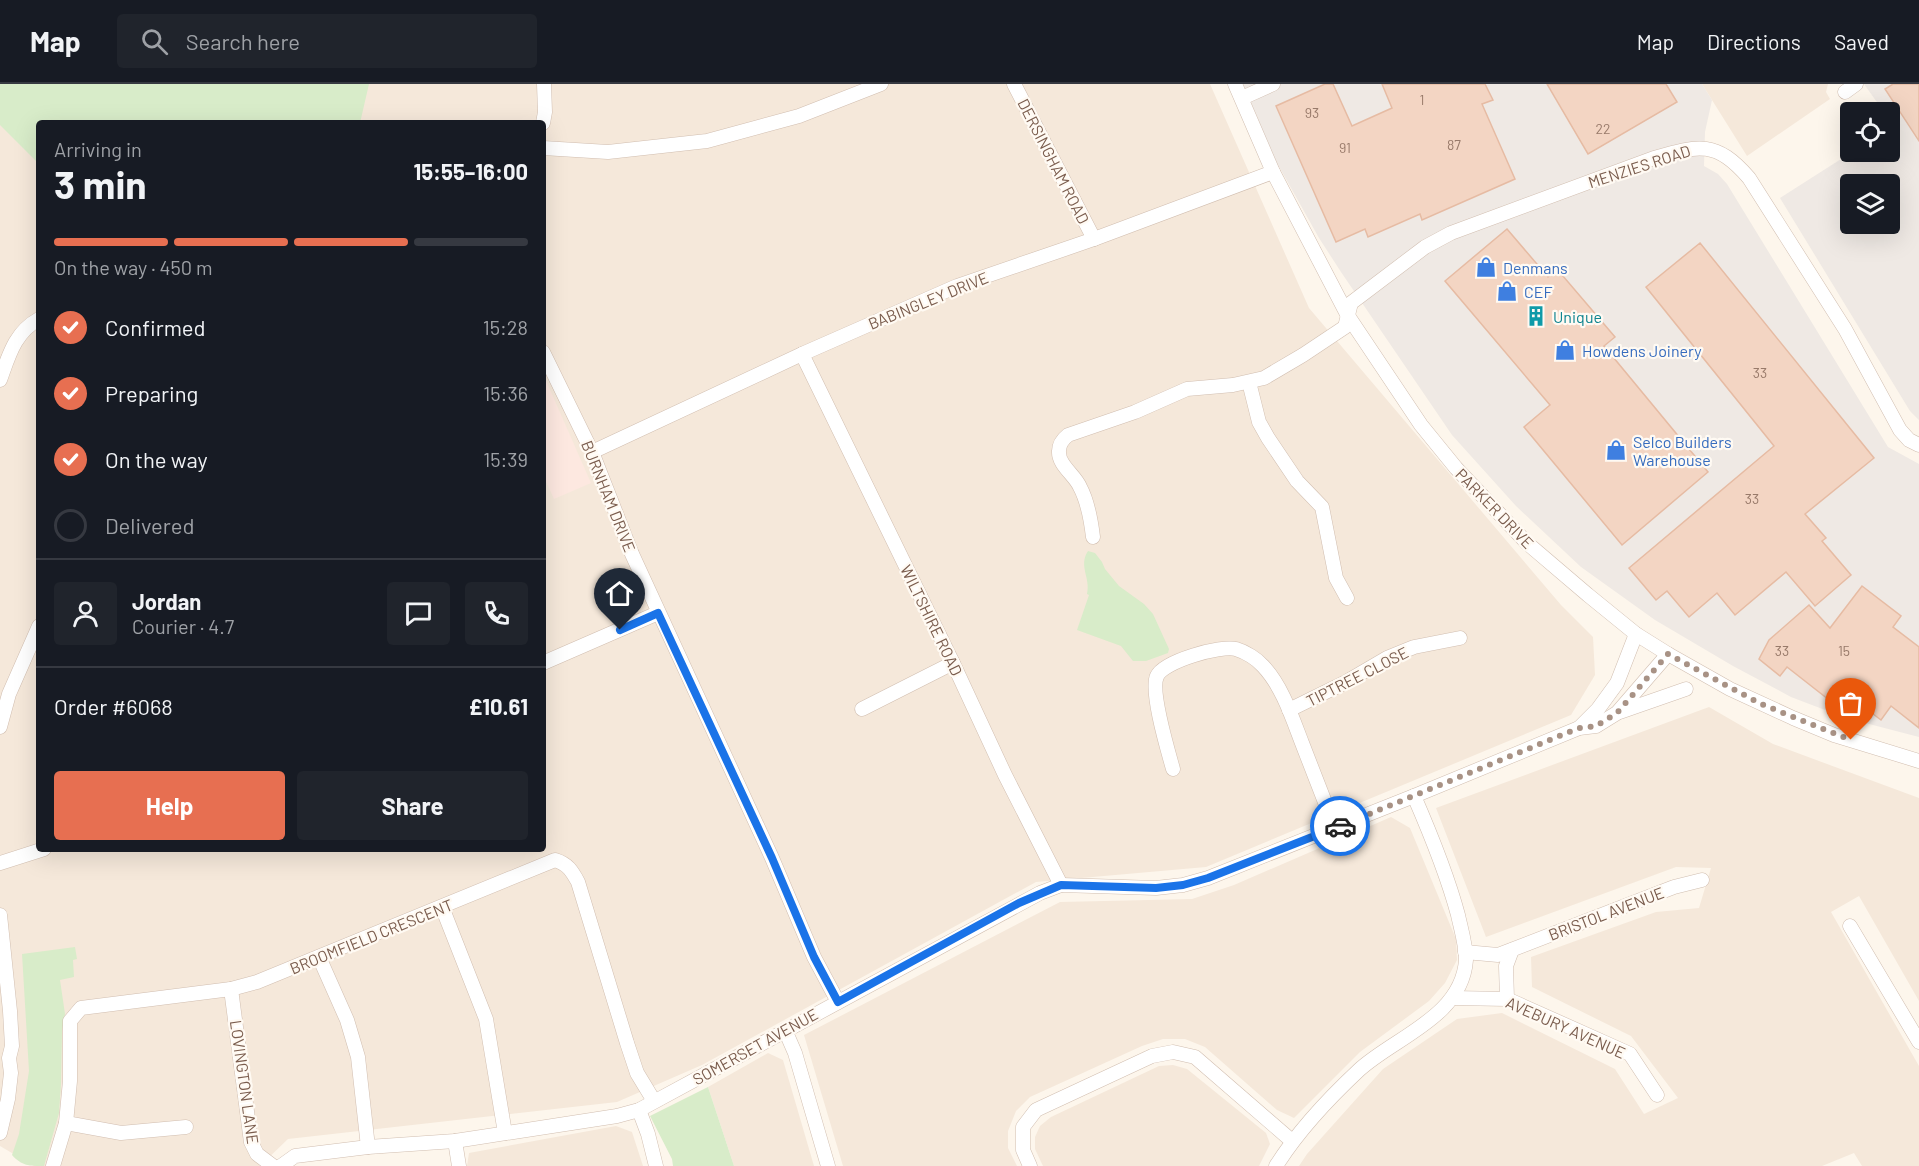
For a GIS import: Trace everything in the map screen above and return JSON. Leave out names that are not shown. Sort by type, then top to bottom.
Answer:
[{"type":"street","points":[[544,84],[544,120]]},
{"type":"street","points":[[546,148],[608,152],[707,141],[799,116],[881,84]]},
{"type":"street","name":"DERSINGHAM ROAD","points":[[1014,84],[1094,239]]},
{"type":"street","name":"PARKER DRIVE","points":[[1235,84],[1273,172],[1348,316],[1421,424],[1456,468],[1527,543],[1636,634],[1730,689],[1834,735],[1919,761]]},
{"type":"street","points":[[1242,98],[1273,84]]},
{"type":"street","name":"MENZIES ROAD","points":[[1093,537],[1081,487],[1062,463],[1059,451],[1062,441],[1068,435],[1124,416],[1187,388],[1249,382],[1264,378],[1312,350],[1345,327],[1351,303],[1425,247],[1450,232],[1686,148],[1709,149],[1731,159],[1749,178],[1845,329],[1900,430],[1919,446]]},
{"type":"street","name":"BABINGLEY DRIVE","points":[[592,452],[802,354],[957,286],[1094,239],[1273,172]]},
{"type":"street","points":[[0,380],[13,343],[27,326],[36,321]]},
{"type":"street","name":"WILTSHIRE ROAD","points":[[802,354],[953,663],[1005,775],[1061,885]]},
{"type":"street","name":"BURNHAM DRIVE","points":[[546,358],[592,452],[658,613],[772,858],[814,957],[838,1002]]},
{"type":"street","points":[[1249,382],[1259,422],[1268,438],[1297,482],[1323,507],[1336,578],[1347,598]]},
{"type":"street","points":[[546,662],[658,613]]},
{"type":"street","points":[[0,727],[9,694],[36,633]]},
{"type":"street","name":"SOMERSET AVENUE","points":[[1579,728],[1598,709],[1617,683],[1636,634]]},
{"type":"street","name":"TIPTREE CLOSE","points":[[1289,710],[1346,682],[1387,658],[1414,647],[1460,638]]},
{"type":"street","points":[[1173,769],[1163,732],[1155,686],[1157,675],[1163,668],[1210,650],[1236,649],[1262,664],[1270,674],[1289,710],[1335,828]]},
{"type":"street","name":"SOMERSET AVENUE","points":[[1617,713],[1668,654]]},
{"type":"street","points":[[861,709],[953,663]]},
{"type":"street","name":"SOMERSET AVENUE","points":[[281,1166],[290,1157],[295,1156],[368,1147],[455,1141],[617,1116],[639,1110],[1019,903],[1061,885],[1156,888],[1183,885],[1208,878],[1579,728],[1596,726],[1617,713],[1686,689]]},
{"type":"street","points":[[1276,1166],[1292,1141],[1360,1069],[1435,1015],[1453,998],[1463,975],[1465,952],[1463,935],[1448,878],[1414,796]]},
{"type":"street","points":[[0,863],[36,852]]},
{"type":"street","name":"BROOMFIELD CRESCENT","points":[[53,1166],[66,1123],[70,1081],[70,1021],[81,1008],[231,989],[257,982],[555,860],[564,863],[578,882],[637,1073],[654,1101]]},
{"type":"street","name":"BRISTOL AVENUE","points":[[1465,952],[1498,955],[1674,887],[1702,880]]},
{"type":"street","points":[[442,908],[486,1019],[505,1133]]},
{"type":"street","points":[[0,915],[12,1030],[12,1046],[5,1058],[12,1073],[0,1133]]},
{"type":"street","points":[[1850,926],[1919,1042]]},
{"type":"street","points":[[1507,999],[1506,966],[1512,950]]},
{"type":"street","points":[[319,957],[347,1020],[358,1057],[368,1147]]},
{"type":"street","name":"LOVINGTON LANE","points":[[231,989],[251,1142],[257,1154],[273,1166]]},
{"type":"street","name":"AVEBURY AVENUE","points":[[1453,998],[1507,999],[1630,1054],[1657,1095]]},
{"type":"street","points":[[785,1030],[795,1053],[828,1166]]},
{"type":"street","points":[[1030,1166],[1023,1150],[1023,1127],[1036,1110],[1152,1056],[1173,1052],[1195,1057],[1292,1141]]},
{"type":"street","points":[[639,1110],[656,1166]]},
{"type":"street","points":[[66,1123],[112,1132],[186,1127]]},
{"type":"street","points":[[455,1141],[459,1166]]},
{"type":"shaded area","points":[[0,84],[1210,84],[1309,308],[1561,605],[1593,637],[1595,675],[1571,715],[1206,867],[1036,882],[702,1065],[617,1102],[288,1139],[260,1166],[34,1166],[0,1146]]},
{"type":"shaded area","points":[[1243,84],[1702,84],[1712,100],[1705,132],[1704,166],[1718,174],[1727,184],[1888,447],[1919,464],[1919,737],[1846,718],[1791,697],[1733,666],[1655,620],[1581,567],[1516,506],[1452,435],[1319,238],[1277,163]]},
{"type":"shaded area","points":[[1702,84],[1828,84],[1826,92],[1830,99],[1747,156]]},
{"type":"shaded area","points":[[1864,84],[1919,84],[1919,420],[1910,411],[1780,198],[1840,160],[1840,162],[1900,162],[1900,102],[1877,102]]},
{"type":"shaded area","points":[[546,381],[591,483],[554,499],[546,482]]},
{"type":"shaded area","points":[[1709,707],[1773,744],[1919,798],[1919,1001],[1859,896],[1831,912],[1919,1066],[1919,1166],[1862,1166],[1854,1153],[1822,1166],[1299,1166],[1307,1154],[1383,1069],[1457,1019],[1502,1013],[1615,1069],[1644,1114],[1678,1098],[1631,1036],[1532,987],[1531,957],[1656,912],[1699,908],[1711,868],[1676,867],[1486,937],[1436,808]]},
{"type":"shaded area","points":[[1391,817],[1410,828],[1456,939],[1457,960],[1445,983],[1429,1001],[1360,1052],[1294,1118],[1277,1110],[1205,1047],[1185,1039],[1163,1039],[1142,1046],[1030,1097],[1016,1111],[1008,1131],[1008,1148],[1017,1166],[843,1166],[804,1035],[1060,902],[1192,899],[1234,885]]},
{"type":"shaded area","points":[[768,1053],[783,1060],[814,1166],[734,1166],[708,1087]]},
{"type":"shaded area","points":[[1173,1065],[1187,1069],[1266,1133],[1270,1144],[1259,1166],[1043,1166],[1035,1149],[1035,1137],[1040,1126],[1051,1117],[1159,1066]]},
{"type":"shaded area","points":[[616,1126],[632,1132],[643,1166],[467,1166],[469,1153]]},
{"type":"green space","points":[[0,84],[369,84],[361,120],[36,120],[36,161],[0,125]]},
{"type":"green space","points":[[1088,551],[1095,553],[1119,586],[1144,604],[1153,614],[1169,649],[1168,653],[1146,661],[1133,661],[1121,646],[1077,630],[1089,595],[1084,567]]},
{"type":"green space","points":[[75,947],[77,959],[73,960],[74,977],[60,980],[65,1014],[62,1031],[59,1113],[44,1166],[26,1165],[12,1155],[19,1134],[29,1071],[22,954]]},
{"type":"green space","points":[[708,1087],[734,1166],[673,1166],[672,1159],[650,1116]]},
{"type":"building","points":[[1325,84],[1333,84],[1352,126],[1392,108],[1382,84],[1485,84],[1493,100],[1482,104],[1515,179],[1422,220],[1420,214],[1368,237],[1365,229],[1336,242],[1276,106]]},
{"type":"building","points":[[1547,84],[1666,84],[1677,102],[1588,154]]},
{"type":"building","points":[[1893,84],[1919,84],[1919,141],[1900,112],[1900,102],[1894,102],[1885,89]]},
{"type":"building","points":[[1507,229],[1548,277],[1557,269],[1615,337],[1604,346],[1708,472],[1622,545],[1524,427],[1550,405],[1445,281]]},
{"type":"building","points":[[1700,243],[1874,458],[1805,514],[1826,538],[1822,541],[1851,575],[1815,606],[1786,572],[1735,615],[1717,593],[1689,617],[1667,591],[1656,600],[1629,568],[1774,446],[1646,287]]},
{"type":"building","points":[[1862,586],[1901,616],[1893,627],[1919,647],[1919,728],[1891,706],[1881,720],[1843,691],[1833,703],[1787,667],[1780,676],[1759,659],[1769,640],[1809,605],[1830,628]]},
{"type":"way so far","points":[[1340,826],[1579,728],[1596,726],[1617,713],[1629,701],[1647,676],[1668,654],[1761,704],[1851,740]]},
{"type":"place","name":"Denmans","points":[[1486,267]]},
{"type":"place","name":"CEF","points":[[1507,291]]},
{"type":"place","name":"Unique","points":[[1536,316]]},
{"type":"place","name":"Howdens Joinery","points":[[1565,350]]},
{"type":"place","name":"Selco Builders Warehouse","points":[[1616,450]]},
{"type":"route","points":[[620,630],[658,613],[772,858],[814,957],[838,1002],[1019,903],[1061,885],[1156,888],[1183,885],[1208,878],[1340,826]]}]
